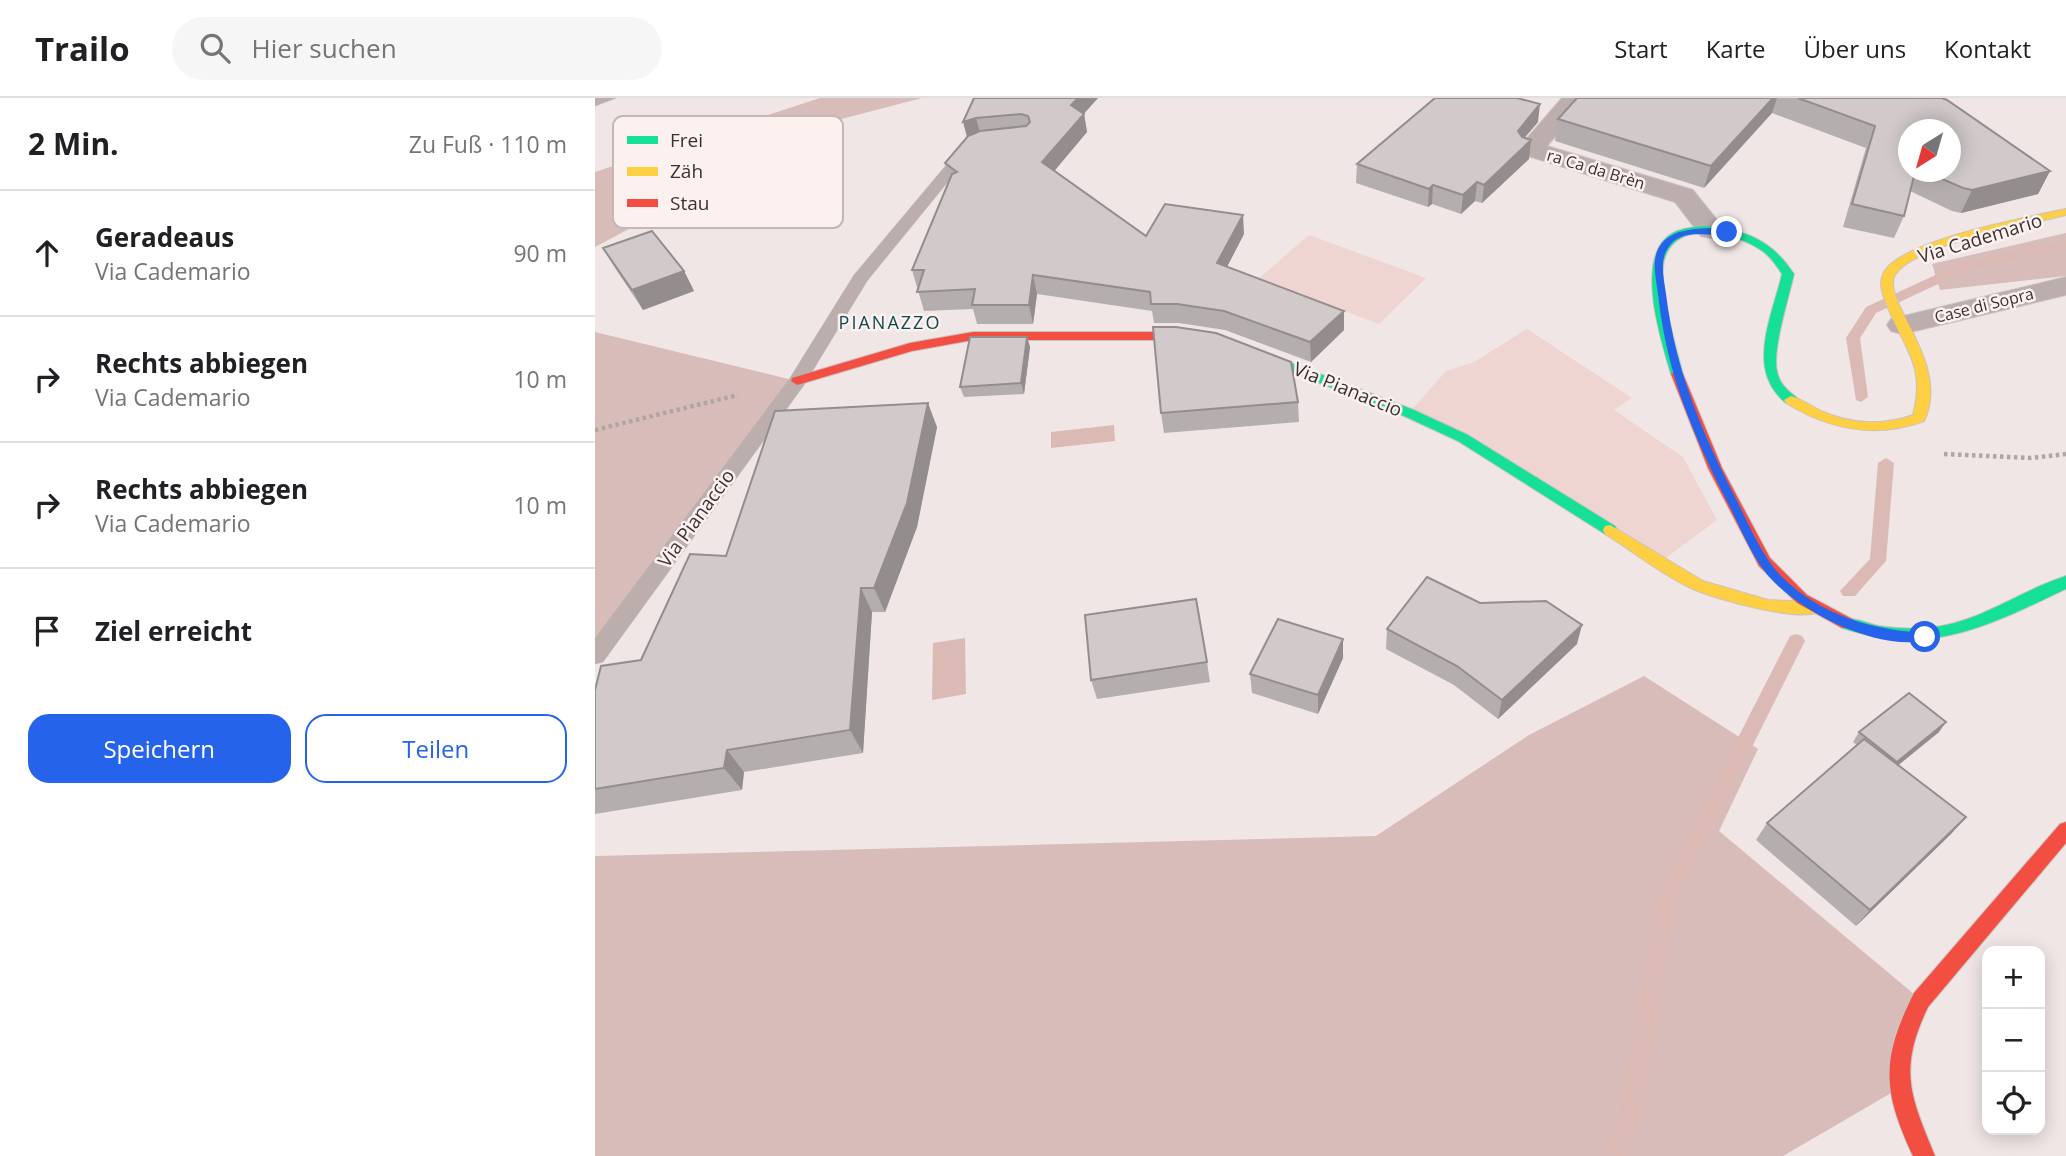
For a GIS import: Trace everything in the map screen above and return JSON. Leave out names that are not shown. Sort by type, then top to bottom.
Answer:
[{"type":"street","name":"ra Ca da Brèn","points":[[1575,98],[1531,149],[1684,196],[1711,230]]},
{"type":"street","name":"Via Cademario","points":[[2066,212],[1979,235],[1915,256],[1896,267],[1887,277],[1885,284],[1889,298],[1926,379],[1929,394],[1926,408],[1919,418],[1886,428],[1865,428],[1839,422],[1788,398],[1776,386],[1770,374],[1770,346],[1788,274],[1784,262],[1775,253],[1745,236],[1711,230],[1683,233],[1672,238],[1665,244],[1658,260],[1666,331],[1682,393],[1701,440],[1764,562],[1778,579],[1816,608],[1854,627],[1890,635],[1925,637],[1956,630],[2066,582]]},
{"type":"street","name":"Case di Sopra","points":[[1900,320],[2066,286]]},
{"type":"street","name":"Via Pianaccio","points":[[797,381],[910,347],[973,336],[1179,335],[1225,342],[1409,413],[1463,438],[1698,585],[1768,606],[1816,608]]},
{"type":"street","points":[[1924,1156],[1907,1123],[1898,1089],[1897,1052],[1906,1024],[1921,1000],[2066,830]]},
{"type":"lane","points":[[595,102],[609,98]]},
{"type":"lane","name":"Via Pianaccio","points":[[595,655],[797,381],[860,279],[966,149],[981,143]]},
{"type":"path","points":[[595,429],[797,381]]},
{"type":"shaded area","points":[[820,98],[922,98],[843,119],[843,116],[765,116]]},
{"type":"shaded area","points":[[613,166],[613,228],[631,228],[595,247],[595,172]]},
{"type":"shaded area","points":[[2066,233],[2066,276],[1940,290],[1932,264]]},
{"type":"shaded area","points":[[1309,235],[1426,278],[1379,324],[1258,279]]},
{"type":"shaded area","points":[[1527,329],[1632,398],[1614,410],[1683,457],[1717,520],[1659,563],[1409,413],[1446,371],[1474,362]]},
{"type":"shaded area","points":[[595,332],[797,381],[595,655]]},
{"type":"shaded area","points":[[1114,425],[1115,441],[1051,448],[1051,432]]},
{"type":"shaded area","points":[[965,638],[966,694],[932,700],[933,643]]},
{"type":"shaded area","points":[[1644,676],[1758,749],[1719,831],[1921,1000],[1898,1089],[1783,1156],[595,1156],[595,856],[1376,836],[1529,735]]},
{"type":"building","points":[[974,98],[1078,98],[1071,105],[1084,114],[1042,162],[1146,236],[1165,204],[1243,215],[1217,263],[1344,311],[1310,342],[1224,311],[1177,304],[1151,304],[1150,292],[1033,275],[1029,305],[972,305],[975,289],[917,292],[924,270],[912,270],[952,174],[957,172],[945,163],[968,136],[980,131],[1026,126],[1030,122],[1028,116],[1021,114],[976,118],[963,122]]},
{"type":"building","points":[[1435,98],[1517,98],[1540,104],[1518,131],[1522,137],[1531,140],[1484,185],[1477,182],[1463,195],[1433,185],[1429,189],[1357,164]]},
{"type":"building","points":[[1577,98],[1773,98],[1711,166],[1558,119]]},
{"type":"building","points":[[1798,98],[1942,98],[2050,171],[1972,190],[1963,188],[1949,182],[1961,182],[1961,119],[1898,119],[1898,182],[1912,182],[1904,216],[1852,204],[1875,126]]},
{"type":"building","points":[[652,231],[684,271],[632,290],[603,248]]},
{"type":"building","points":[[1153,327],[1176,327],[1216,333],[1291,362],[1298,402],[1161,413]]},
{"type":"building","points":[[970,337],[1027,337],[1021,383],[960,387]]},
{"type":"building","points":[[928,403],[907,503],[874,588],[861,588],[850,730],[727,750],[724,768],[595,789],[595,690],[601,666],[641,660],[690,554],[726,556],[775,411]]},
{"type":"building","points":[[1427,577],[1480,603],[1546,601],[1582,625],[1502,700],[1457,666],[1387,629]]},
{"type":"building","points":[[1196,599],[1207,662],[1091,680],[1085,615]]},
{"type":"building","points":[[1278,619],[1343,639],[1318,695],[1250,674]]},
{"type":"building","points":[[1909,693],[1946,722],[1897,762],[1859,732]]},
{"type":"building","points":[[1864,739],[1966,817],[1870,910],[1767,823]]},
{"type":"waterway","points":[[1861,397],[1853,338],[1871,310],[1962,268],[2066,244]]},
{"type":"waterway","points":[[1849,591],[1878,561],[1886,463]]},
{"type":"waterway","points":[[1614,1156],[1630,1119],[1666,898],[1796,641]]},
{"type":"traffic: fast","points":[[1677,374],[1660,297],[1657,267],[1659,257],[1666,244],[1677,236],[1690,231],[1721,231],[1763,246],[1777,258],[1788,274],[1769,358],[1774,382],[1791,400]]},
{"type":"traffic: fast","points":[[1184,336],[1225,342],[1409,413],[1463,438],[1610,530]]},
{"type":"traffic: fast","points":[[1848,624],[1880,632],[1909,635],[1936,633],[1986,619],[2066,582]]},
{"type":"traffic: slow","points":[[1791,400],[1821,416],[1853,426],[1887,427],[1919,418],[1925,395],[1923,374],[1917,353],[1891,301],[1887,287],[1889,274],[1903,262],[1946,242],[2066,212]]},
{"type":"traffic: slow","points":[[1610,530],[1698,585],[1768,606],[1816,608]]},
{"type":"traffic: jam","points":[[797,381],[910,347],[973,336],[1184,336]]},
{"type":"traffic: jam","points":[[1677,374],[1715,468],[1764,562],[1802,599],[1848,624]]},
{"type":"traffic: jam","points":[[1924,1156],[1906,1114],[1899,1078],[1903,1042],[1910,1022],[1921,1000],[2066,830]]},
{"type":"district","name":"PIANAZZO","points":[[890,322]]},
{"type":"route","points":[[1727,232],[1695,230],[1683,233],[1665,244],[1658,260],[1666,331],[1682,393],[1701,440],[1764,562],[1797,596],[1854,627],[1890,635],[1925,637]]}]
